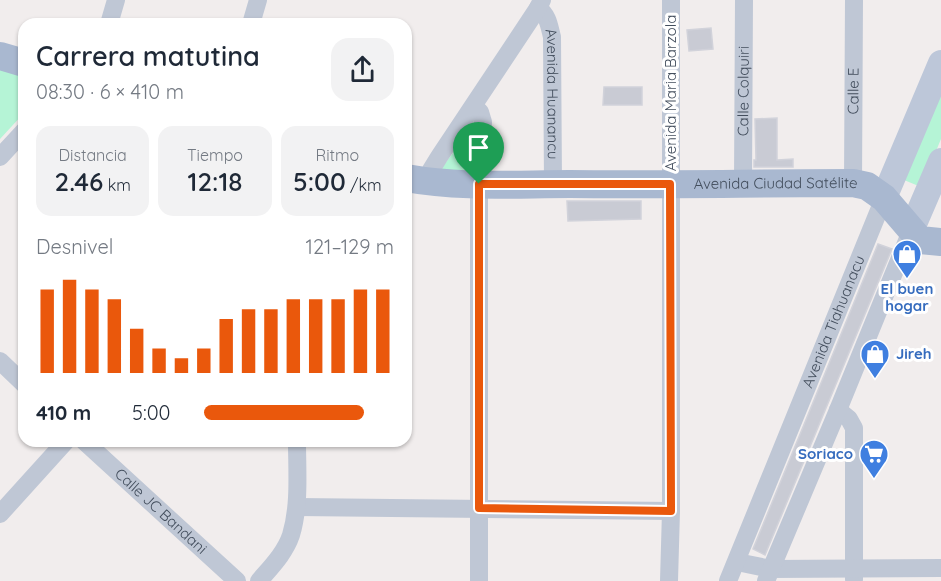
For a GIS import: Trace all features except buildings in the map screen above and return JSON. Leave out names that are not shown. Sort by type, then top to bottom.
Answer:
[{"type":"main road","points":[[0,56],[18,61]]},
{"type":"main road","name":"Avenida Tiahuanacu","points":[[884,198],[941,63]]},
{"type":"main road","points":[[941,161],[911,231],[920,240],[941,242]]},
{"type":"main road","name":"Avenida Ciudad Satélite","points":[[418,180],[479,184],[853,183],[867,186],[884,198],[911,231]]},
{"type":"street","points":[[111,18],[116,0]]},
{"type":"street","points":[[253,18],[258,0]]},
{"type":"street","name":"Avenida Maria Barzola","points":[[669,581],[671,0]]},
{"type":"street","name":"Calle Colquiri","points":[[743,183],[744,0]]},
{"type":"street","name":"Calle E","points":[[853,183],[854,0]]},
{"type":"street","points":[[418,180],[431,170],[540,4]]},
{"type":"street","name":"Avenida Huanancu","points":[[540,4],[548,19],[552,37],[553,184]]},
{"type":"street","points":[[474,106],[480,112],[483,123],[479,184],[479,581]]},
{"type":"street","points":[[0,157],[18,138]]},
{"type":"street","name":"Avenida Tiahuanacu","points":[[728,581],[884,198]]},
{"type":"street","points":[[768,575],[911,231]]},
{"type":"street","points":[[0,361],[18,378]]},
{"type":"street","points":[[838,410],[849,419],[854,428],[854,575]]},
{"type":"street","points":[[0,514],[61,447]]},
{"type":"street","name":"Calle JC Bandani","points":[[91,447],[237,581]]},
{"type":"street","points":[[259,581],[279,558],[291,536],[297,507],[297,447]]},
{"type":"street","points":[[297,507],[671,511]]},
{"type":"street","points":[[737,562],[768,575],[854,575],[941,568]]},
{"type":"green space","points":[[0,66],[18,72],[18,120],[0,139]]},
{"type":"green space","points":[[941,93],[941,139],[921,187],[904,180]]},
{"type":"green space","points":[[468,133],[468,172],[440,170]]},
{"type":"place","name":"El buen hogar","points":[[907,280]]},
{"type":"place","name":"Jireh","points":[[875,380]]},
{"type":"place","name":"Soriaco","points":[[874,480]]},
{"type":"route","points":[[479,184],[670,184],[671,511],[479,508],[479,184]]}]
